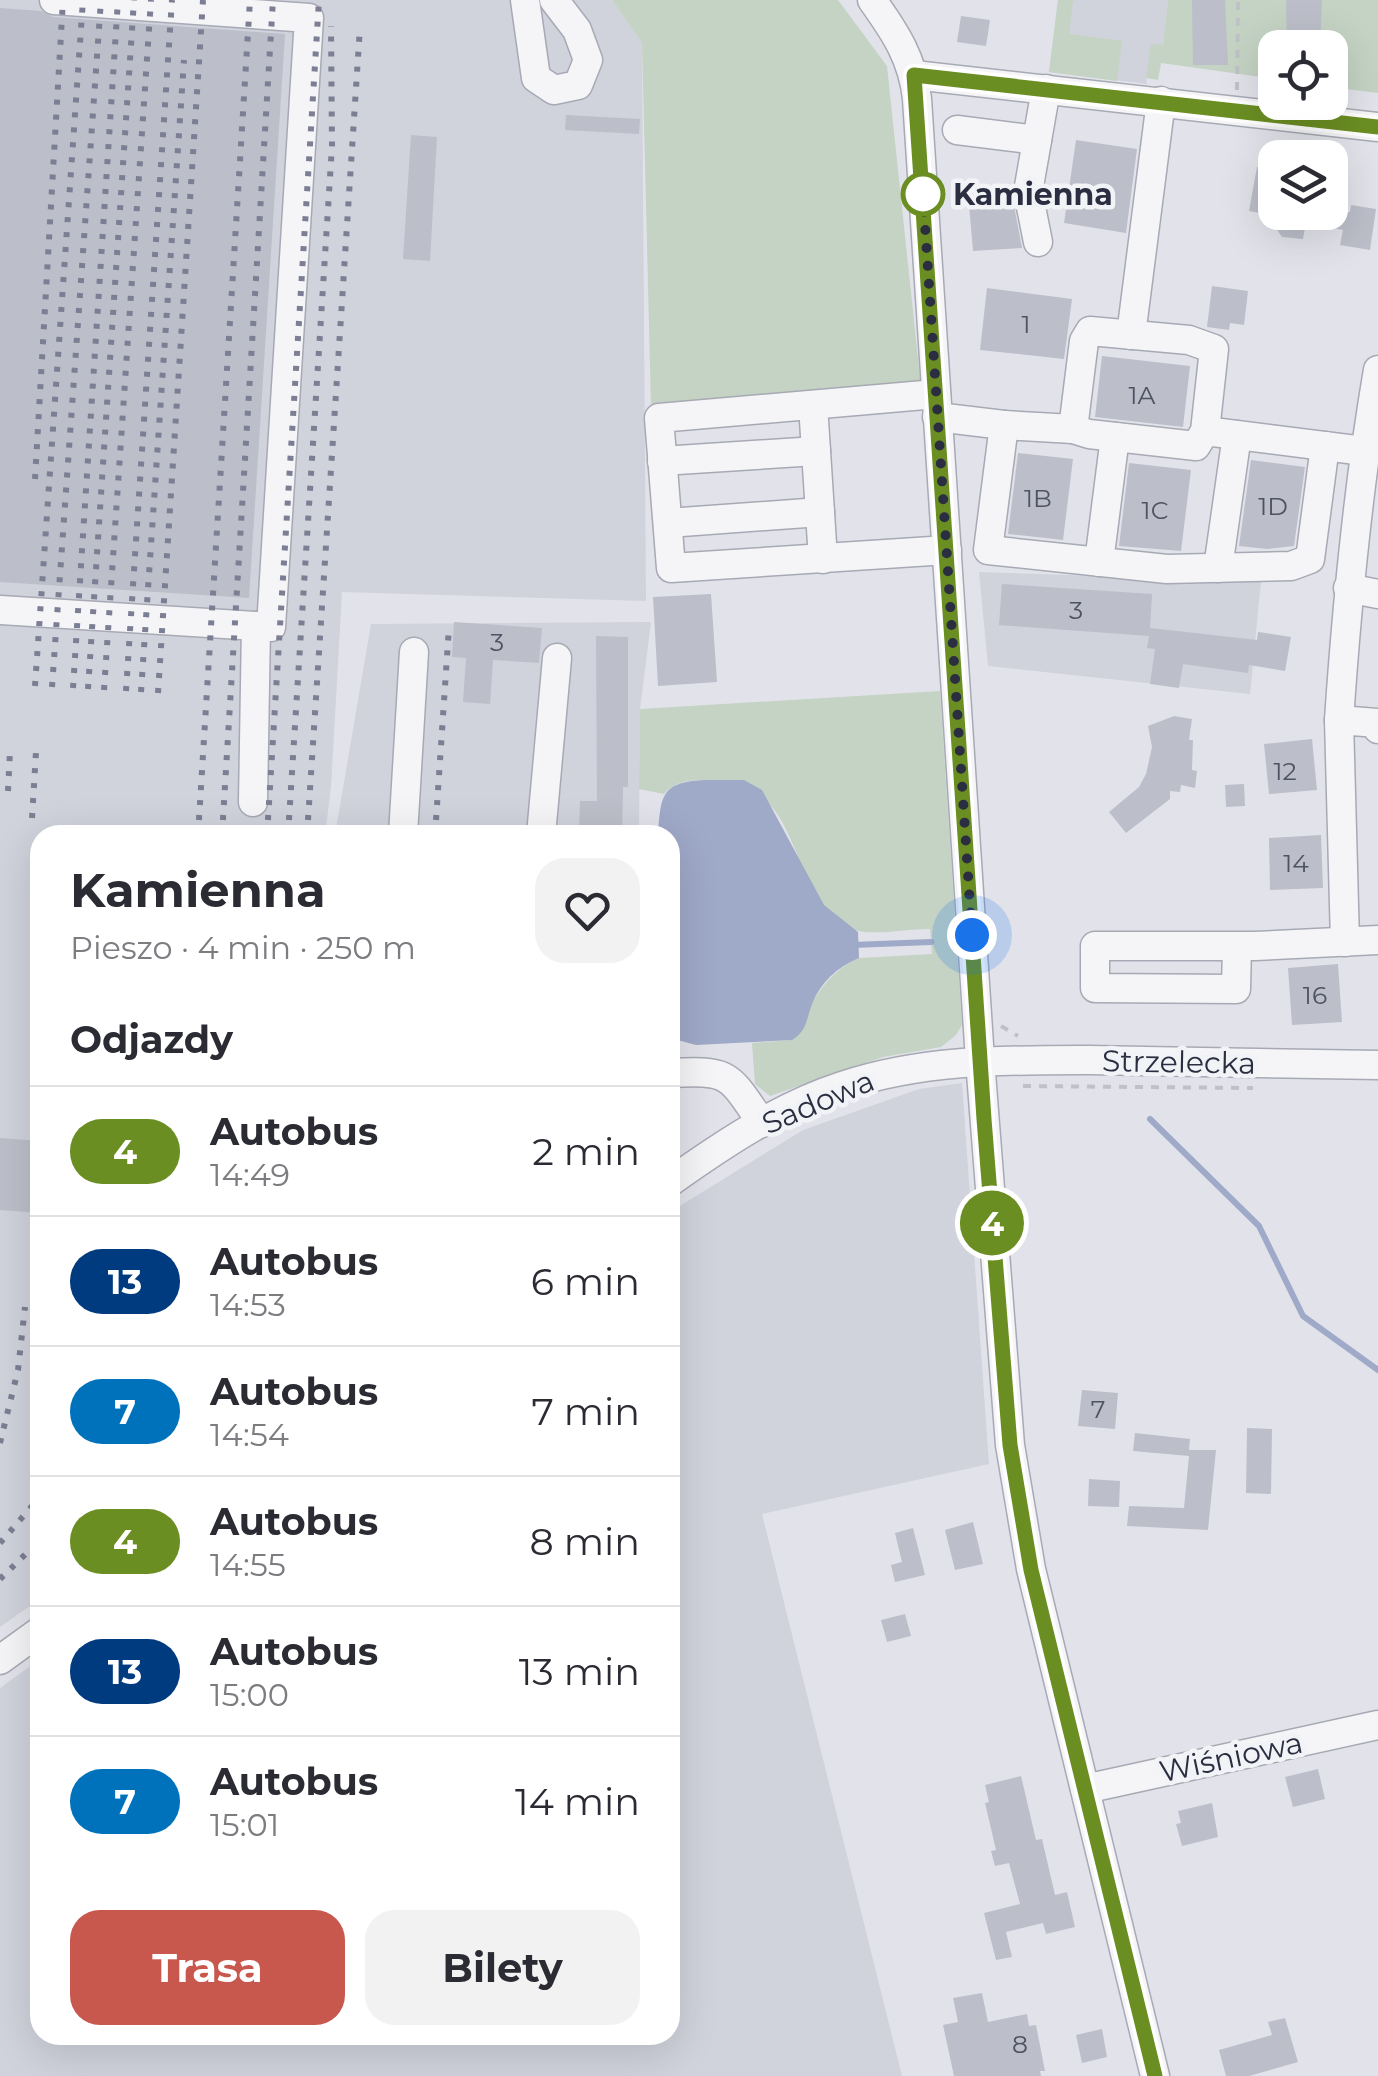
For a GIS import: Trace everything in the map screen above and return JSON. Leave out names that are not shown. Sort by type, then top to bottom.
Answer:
[{"type":"street","points":[[0,610],[271,627],[309,18],[54,0]]},
{"type":"street","points":[[525,0],[536,78],[554,90],[578,84],[588,60],[577,30],[554,0]]},
{"type":"street","points":[[872,0],[904,46],[914,75],[980,1060],[1010,1445],[1031,1570],[1154,2076]]},
{"type":"street","points":[[914,75],[1378,127]]},
{"type":"street","points":[[1038,242],[1028,192],[1046,89]]},
{"type":"street","points":[[1131,335],[1161,101]]},
{"type":"street","points":[[957,130],[1037,140]]},
{"type":"street","points":[[946,550],[671,568],[659,418],[813,404],[937,405],[1004,425],[1073,429],[1196,446],[1205,431],[1214,349],[1189,340],[1090,331],[1084,341],[1073,429]]},
{"type":"street","points":[[1345,942],[1339,720],[1348,588],[1378,370]]},
{"type":"street","points":[[813,404],[823,558]]},
{"type":"street","points":[[1004,425],[988,550],[1166,570],[1291,566],[1310,559],[1325,446]]},
{"type":"street","points":[[1205,431],[1364,450]]},
{"type":"street","points":[[1218,568],[1237,435]]},
{"type":"street","points":[[1098,562],[1116,437]]},
{"type":"street","points":[[662,461],[816,451]]},
{"type":"street","points":[[668,523],[820,512]]},
{"type":"street","points":[[1348,588],[1378,594]]},
{"type":"street","points":[[253,802],[256,626]]},
{"type":"street","points":[[404,825],[414,652]]},
{"type":"street","points":[[542,825],[556,658]]},
{"type":"street","points":[[1339,720],[1378,723],[1378,729]]},
{"type":"street","points":[[1237,946],[1236,989],[1095,988],[1095,946],[1237,946],[1378,940]]},
{"type":"street","name":"Strzelecka","points":[[980,1060],[1378,1065]]},
{"type":"street","name":"Sadowa","points":[[680,1176],[762,1123],[816,1096],[914,1067],[980,1060]]},
{"type":"street","points":[[680,1072],[718,1072],[728,1077],[762,1123]]},
{"type":"street","points":[[0,1660],[30,1638]]},
{"type":"street","name":"Wiśniowa","points":[[1085,1789],[1378,1725]]},
{"type":"path","points":[[1235,109],[1238,0]]},
{"type":"path","points":[[1019,1086],[1264,1088]]},
{"type":"shaded area","points":[[0,0],[612,0],[642,43],[646,601],[342,592],[326,825],[30,825],[30,1606],[0,1627]]},
{"type":"shaded area","points":[[1058,0],[1168,0],[1163,46],[1146,78],[1147,84],[1049,72]]},
{"type":"shaded area","points":[[1262,571],[1250,694],[988,666],[979,572],[1159,578]]},
{"type":"shaded area","points":[[651,622],[640,709],[639,825],[337,825],[371,624]]},
{"type":"shaded area","points":[[962,1083],[989,1464],[762,1514],[902,2076],[0,2076],[0,1688],[30,1666],[30,2045],[680,2045],[680,1206],[803,1130],[919,1089]]},
{"type":"green space","points":[[612,0],[838,0],[887,66],[921,387],[651,407],[642,43]]},
{"type":"green space","points":[[1058,0],[1076,0],[1069,34],[1122,41],[1117,81],[1049,72]]},
{"type":"green space","points":[[1168,0],[1378,0],[1378,93],[1348,89],[1348,30],[1258,30],[1258,77],[1161,63],[1158,80],[1146,78],[1151,44],[1163,45]]},
{"type":"green space","points":[[940,691],[962,1025],[941,1047],[883,1057],[770,1096],[755,1084],[752,1043],[791,1040],[827,982],[859,958],[932,954],[930,929],[860,931],[830,913],[814,891],[779,817],[763,798],[739,785],[700,780],[678,784],[664,794],[639,789],[640,709]]},
{"type":"water","points":[[744,780],[762,790],[824,905],[858,932],[859,958],[825,982],[803,1029],[792,1040],[696,1045],[680,1041],[680,825],[659,825],[666,793],[690,781]]},
{"type":"building","points":[[1192,0],[1225,0],[1228,65],[1193,65]]},
{"type":"building","points":[[1286,0],[1322,0],[1321,30],[1287,30]]},
{"type":"building","points":[[0,8],[41,11],[53,17],[285,34],[249,598],[0,582]]},
{"type":"building","points":[[961,16],[990,20],[986,46],[957,42]]},
{"type":"building","points":[[566,115],[640,119],[639,134],[565,130]]},
{"type":"building","points":[[411,135],[437,137],[430,261],[403,259]]},
{"type":"building","points":[[1076,140],[1137,149],[1126,233],[1064,223]]},
{"type":"building","points":[[1257,167],[1258,167],[1258,213],[1249,211]]},
{"type":"building","points":[[1011,190],[1022,248],[973,251],[968,193]]},
{"type":"building","points":[[1351,205],[1376,209],[1370,250],[1340,245],[1343,230],[1348,230]]},
{"type":"building","points":[[1277,230],[1305,230],[1303,239],[1282,237]]},
{"type":"building","points":[[1212,286],[1248,291],[1244,325],[1230,323],[1229,330],[1207,327]]},
{"type":"building","points":[[987,288],[1072,299],[1064,359],[980,350]]},
{"type":"building","points":[[1102,356],[1190,366],[1183,427],[1095,417]]},
{"type":"building","points":[[1018,453],[1073,459],[1063,540],[1008,534]]},
{"type":"building","points":[[1251,460],[1305,467],[1294,546],[1239,546]]},
{"type":"building","points":[[1129,463],[1191,470],[1181,551],[1119,546]]},
{"type":"building","points":[[1002,584],[1152,594],[1150,628],[1257,640],[1258,632],[1291,637],[1285,671],[1249,665],[1248,673],[1183,664],[1179,688],[1150,684],[1155,649],[1147,648],[1149,636],[999,625]]},
{"type":"building","points":[[711,594],[717,682],[658,686],[653,597]]},
{"type":"building","points":[[454,622],[542,628],[539,663],[493,660],[490,704],[463,702],[466,658],[452,657]]},
{"type":"building","points":[[596,636],[628,637],[628,787],[623,787],[622,825],[579,825],[580,801],[597,801]]},
{"type":"building","points":[[1174,716],[1192,719],[1189,740],[1193,740],[1192,770],[1197,771],[1195,788],[1181,785],[1180,792],[1170,791],[1170,799],[1126,833],[1109,812],[1139,787],[1146,774],[1152,747],[1148,726]]},
{"type":"building","points":[[1312,739],[1317,790],[1269,794],[1264,744]]},
{"type":"building","points":[[1244,784],[1245,806],[1226,807],[1225,785]]},
{"type":"building","points":[[1321,835],[1323,888],[1270,890],[1269,838]]},
{"type":"building","points":[[1338,964],[1342,1022],[1292,1025],[1288,968]]},
{"type":"building","points":[[0,1138],[30,1140],[30,1212],[0,1210]]},
{"type":"building","points":[[1082,1390],[1118,1393],[1115,1429],[1078,1426]]},
{"type":"building","points":[[1247,1428],[1272,1429],[1271,1494],[1246,1493]]},
{"type":"building","points":[[1135,1433],[1190,1439],[1189,1450],[1216,1450],[1208,1530],[1127,1526],[1129,1506],[1184,1508],[1189,1456],[1133,1451]]},
{"type":"building","points":[[1089,1479],[1120,1481],[1119,1507],[1088,1506]]},
{"type":"building","points":[[973,1522],[983,1564],[955,1570],[945,1530]]},
{"type":"building","points":[[913,1528],[925,1575],[895,1582],[891,1565],[902,1562],[895,1533]]},
{"type":"building","points":[[905,1614],[911,1636],[887,1642],[881,1620]]},
{"type":"building","points":[[1318,1769],[1325,1799],[1293,1807],[1285,1777]]},
{"type":"building","points":[[1021,1776],[1036,1840],[1042,1839],[1055,1895],[1067,1892],[1075,1927],[1046,1934],[1043,1923],[1006,1932],[1012,1957],[996,1960],[984,1913],[1020,1904],[1009,1863],[995,1866],[985,1785]]},
{"type":"building","points":[[1212,1803],[1218,1837],[1182,1846],[1176,1824],[1181,1823],[1178,1811]]},
{"type":"building","points":[[982,1993],[988,2022],[1027,2014],[1029,2026],[1036,2025],[1045,2071],[1040,2071],[1041,2076],[954,2076],[943,2025],[958,2022],[953,1998]]},
{"type":"building","points":[[1285,2018],[1298,2062],[1249,2076],[1226,2076],[1219,2050],[1272,2035],[1268,2022]]},
{"type":"building","points":[[1102,2029],[1107,2057],[1082,2063],[1076,2035]]},
{"type":"waterway","points":[[852,945],[931,942]]},
{"type":"waterway","points":[[1150,1119],[1259,1226],[1303,1316],[1378,1370]]},
{"type":"railway","points":[[35,479],[63,0]]},
{"type":"railway","points":[[35,686],[83,0]]},
{"type":"railway","points":[[52,687],[101,0]]},
{"type":"railway","points":[[73,688],[118,0]]},
{"type":"railway","points":[[88,689],[134,0]]},
{"type":"railway","points":[[104,690],[151,0]]},
{"type":"railway","points":[[126,691],[172,0]]},
{"type":"railway","points":[[158,693],[203,0]]},
{"type":"railway","points":[[199,825],[250,0]]},
{"type":"railway","points":[[223,825],[273,0]]},
{"type":"railway","points":[[268,825],[319,0]]},
{"type":"railway","points":[[289,825],[332,146],[331,26]]},
{"type":"railway","points":[[308,825],[360,27]]},
{"type":"railway","points":[[141,692],[184,60]]},
{"type":"railway","points":[[436,825],[449,627]]},
{"type":"railway","points":[[8,791],[10,751]]},
{"type":"railway","points":[[32,818],[36,752]]},
{"type":"railway","points":[[0,1443],[18,1370],[25,1307]]},
{"type":"railway","points":[[0,1543],[30,1508]]},
{"type":"railway","points":[[0,1579],[30,1550]]},
{"type":"bus line","name":"4","points":[[1155,2076],[1031,1570],[1010,1445],[984,1119],[914,75],[1378,127]]},
{"type":"place","name":"Kamienna","points":[[923,194]]},
{"type":"route","points":[[923,194],[972,935]]}]
